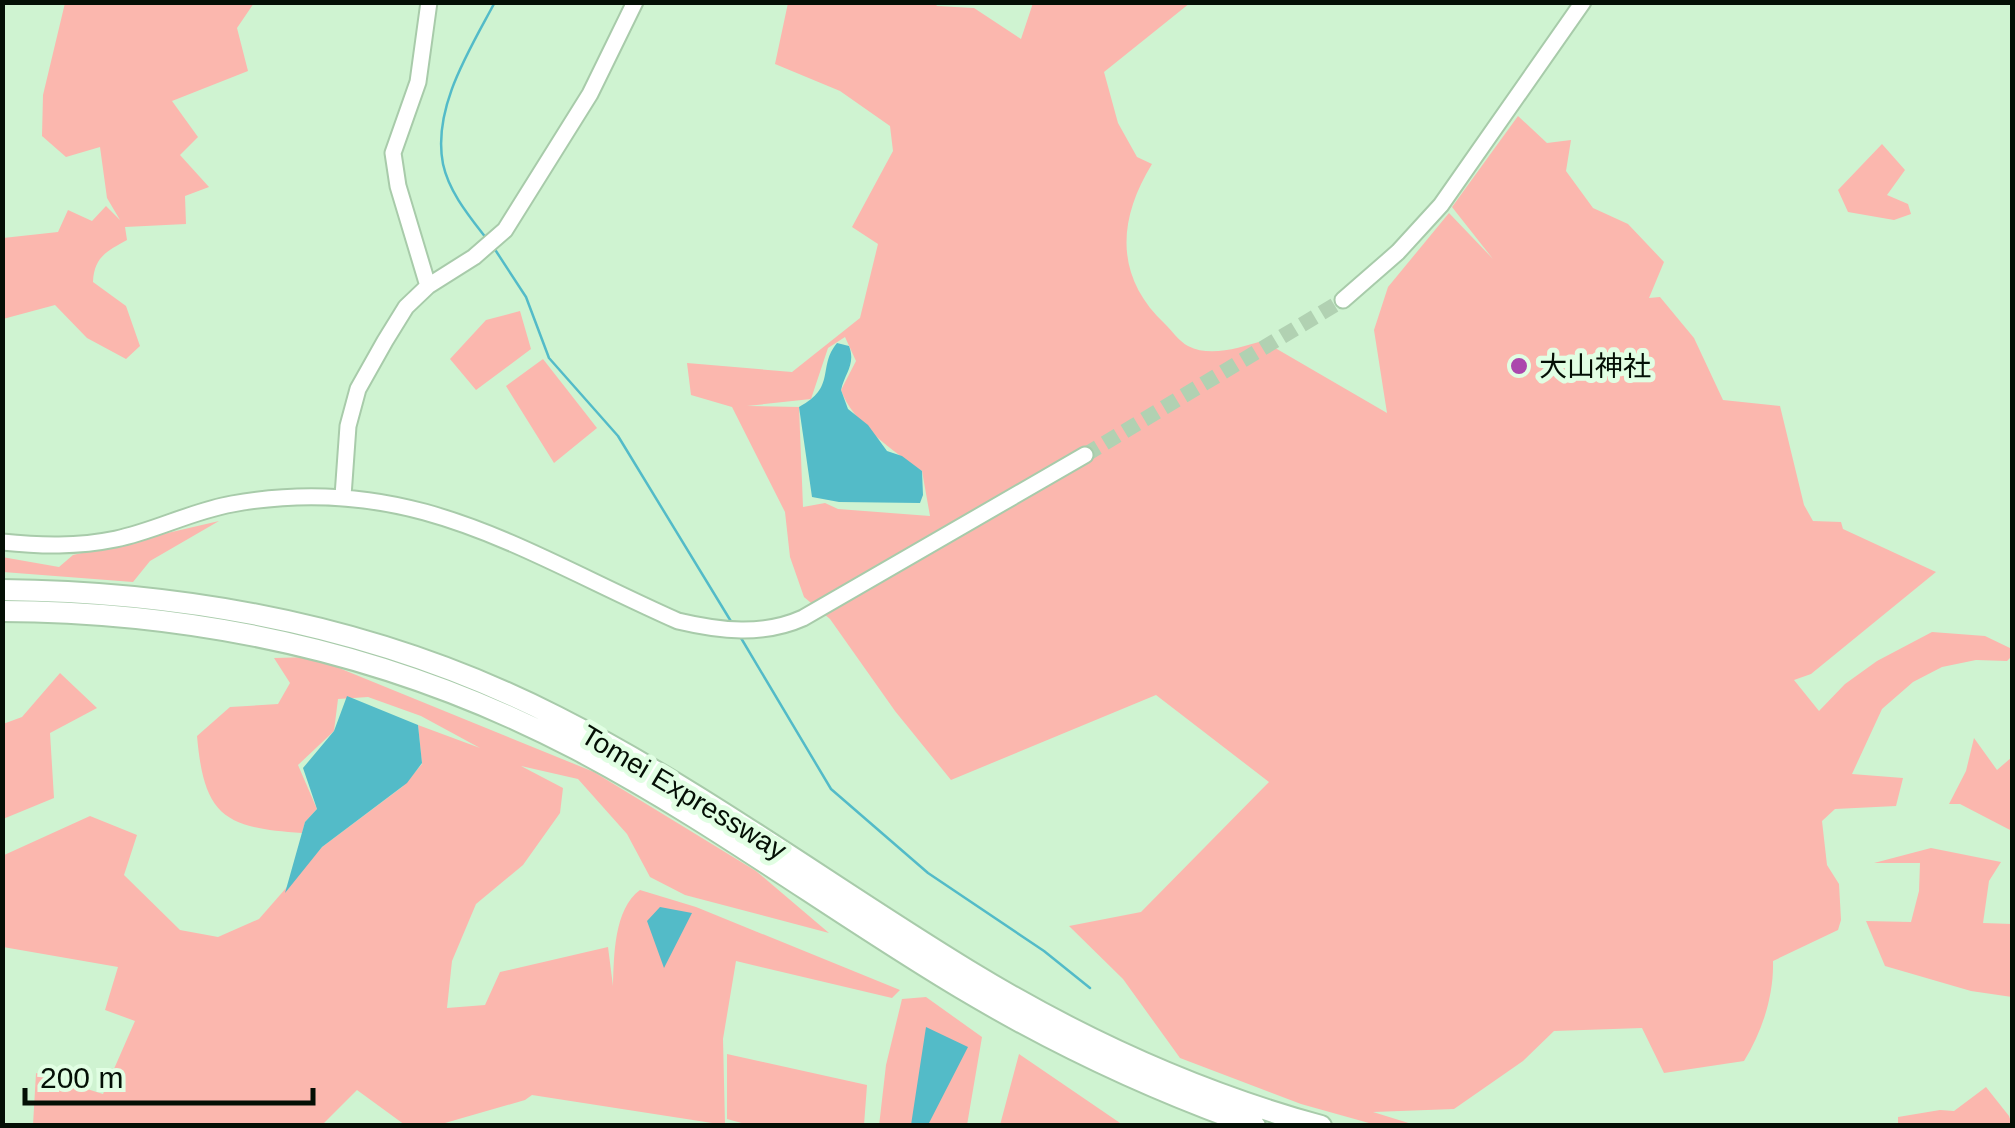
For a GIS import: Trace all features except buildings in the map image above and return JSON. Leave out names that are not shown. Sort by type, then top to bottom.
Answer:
[{"type":"highway","name":"Tomei Expressway","points":[[2,590],[114,594],[256,614],[382,646],[493,687],[570,724],[695,795],[957,964],[1055,1020],[1186,1081],[1321,1126]]},
{"type":"highway","name":"Tomei Expressway","points":[[2,611],[111,614],[216,626],[326,650],[436,686],[543,732],[622,775],[957,986],[1039,1032],[1162,1092],[1255,1126]]},
{"type":"street","points":[[428,286],[398,186],[394,154],[418,82],[429,2]]},
{"type":"street","points":[[343,496],[348,426],[358,389],[406,307],[428,286],[489,245],[519,211],[590,94],[635,2]]},
{"type":"street","points":[[1343,300],[1398,252],[1441,205],[1583,2]]},
{"type":"street","points":[[2,542],[52,547],[117,539],[230,504],[343,496],[445,516],[492,533],[678,621],[736,631],[803,618],[1085,455]]},
{"type":"shaded area","points":[[934,2],[937,6],[974,8],[1021,39],[1033,3],[1190,3],[1104,72],[1118,123],[1137,157],[1152,164],[1132,206],[1128,227],[1130,268],[1137,287],[1149,306],[1188,346],[1216,351],[1263,341],[1387,413],[1374,330],[1388,287],[1449,213],[1493,259],[1452,207],[1518,116],[1547,143],[1571,140],[1566,171],[1593,208],[1628,224],[1664,262],[1649,298],[1660,297],[1694,338],[1723,400],[1780,406],[1804,505],[1813,521],[1841,522],[1843,529],[1936,572],[1811,674],[1794,680],[1819,711],[1845,684],[1877,661],[1932,632],[1985,636],[2012,649],[2007,661],[1976,660],[1942,667],[1913,682],[1882,709],[1852,774],[1903,778],[1896,806],[1835,809],[1822,821],[1827,865],[1839,884],[1838,930],[1773,961],[1766,1013],[1744,1061],[1664,1073],[1642,1028],[1554,1031],[1523,1061],[1454,1109],[1373,1112],[1415,1125],[1376,1125],[1301,1104],[1180,1058],[1123,979],[1069,926],[1141,912],[1269,782],[1156,695],[951,780],[895,711],[830,619],[804,597],[790,557],[785,512],[732,407],[691,395],[687,363],[792,372],[860,318],[878,244],[852,227],[893,151],[890,126],[840,91],[775,64],[788,3]],"holes":[[[845,337],[856,361],[841,390],[846,402],[875,435],[922,471],[930,516],[838,509],[825,503],[803,507],[799,407],[747,406],[811,399],[828,348]]]},
{"type":"shaded area","points":[[65,3],[254,3],[237,28],[248,71],[172,101],[198,137],[180,155],[209,187],[185,196],[186,224],[125,227],[127,240],[108,252],[96,266],[93,282],[126,306],[140,346],[126,359],[87,338],[55,305],[3,319],[3,238],[58,232],[68,210],[92,221],[106,206],[120,220],[107,198],[100,147],[66,157],[42,136],[43,95]]},
{"type":"shaded area","points":[[1882,144],[1905,170],[1887,195],[1908,204],[1911,214],[1894,220],[1848,212],[1838,190]]},
{"type":"shaded area","points":[[520,311],[531,349],[476,390],[450,359],[486,320]]},
{"type":"shaded area","points":[[543,359],[597,428],[554,463],[506,386]]},
{"type":"shaded area","points":[[219,521],[150,561],[133,582],[3,572],[2,557],[59,567],[73,555]]},
{"type":"shaded area","points":[[312,657],[594,772],[756,871],[829,933],[685,895],[650,877],[627,834],[578,779],[521,766],[563,788],[560,813],[523,865],[476,904],[452,961],[447,1008],[485,1005],[500,972],[608,947],[613,986],[620,921],[631,898],[640,890],[696,907],[900,990],[892,998],[736,961],[723,1039],[725,1125],[532,1095],[438,1125],[405,1125],[357,1090],[322,1125],[33,1125],[36,1073],[103,1094],[135,1021],[105,1010],[118,967],[3,947],[2,856],[90,816],[137,835],[124,875],[180,930],[218,937],[259,919],[322,847],[402,787],[422,764],[418,725],[480,748],[421,716],[368,697],[338,699],[334,731],[298,765],[317,809],[305,822],[302,833],[236,821],[223,813],[205,784],[197,736],[230,707],[278,704],[290,683],[274,658]]},
{"type":"shaded area","points":[[60,673],[97,708],[50,733],[54,798],[3,819],[3,724],[22,717]]},
{"type":"shaded area","points":[[1974,738],[1997,770],[2012,757],[2012,831],[1960,804],[1949,804],[1966,771]]},
{"type":"shaded area","points":[[1931,848],[2001,862],[1989,881],[1983,923],[2012,924],[2012,997],[1971,991],[1885,966],[1866,921],[1911,922],[1919,891],[1920,863],[1874,863]]},
{"type":"shaded area","points":[[926,997],[982,1037],[967,1125],[879,1126],[886,1065],[902,999]]},
{"type":"shaded area","points":[[727,1054],[867,1085],[864,1125],[749,1125],[727,1119]]},
{"type":"shaded area","points":[[1019,1054],[1123,1125],[1000,1125]]},
{"type":"shaded area","points":[[1986,1087],[2012,1125],[1898,1125],[1898,1117],[1954,1111]]},
{"type":"water","points":[[837,343],[849,346],[851,352],[841,390],[848,409],[868,425],[887,451],[902,456],[922,471],[920,503],[839,502],[812,497],[799,407],[818,392]]},
{"type":"water","points":[[347,696],[418,725],[422,763],[407,783],[322,847],[285,893],[305,822],[317,809],[303,768],[334,731]]},
{"type":"water","points":[[660,907],[692,913],[664,968],[647,921]]},
{"type":"water","points":[[926,1027],[968,1047],[928,1125],[911,1125]]},
{"type":"waterway","points":[[486,238],[450,184],[441,143],[456,80],[495,2]]},
{"type":"waterway","points":[[494,248],[526,297],[549,358],[618,436],[732,623]]},
{"type":"waterway","points":[[741,638],[831,789],[928,873],[1044,951],[1090,988]]},
{"type":"tunnel","points":[[1085,455],[1343,300]]},
{"type":"place","name":"大山神社","points":[[1519,366]]}]
